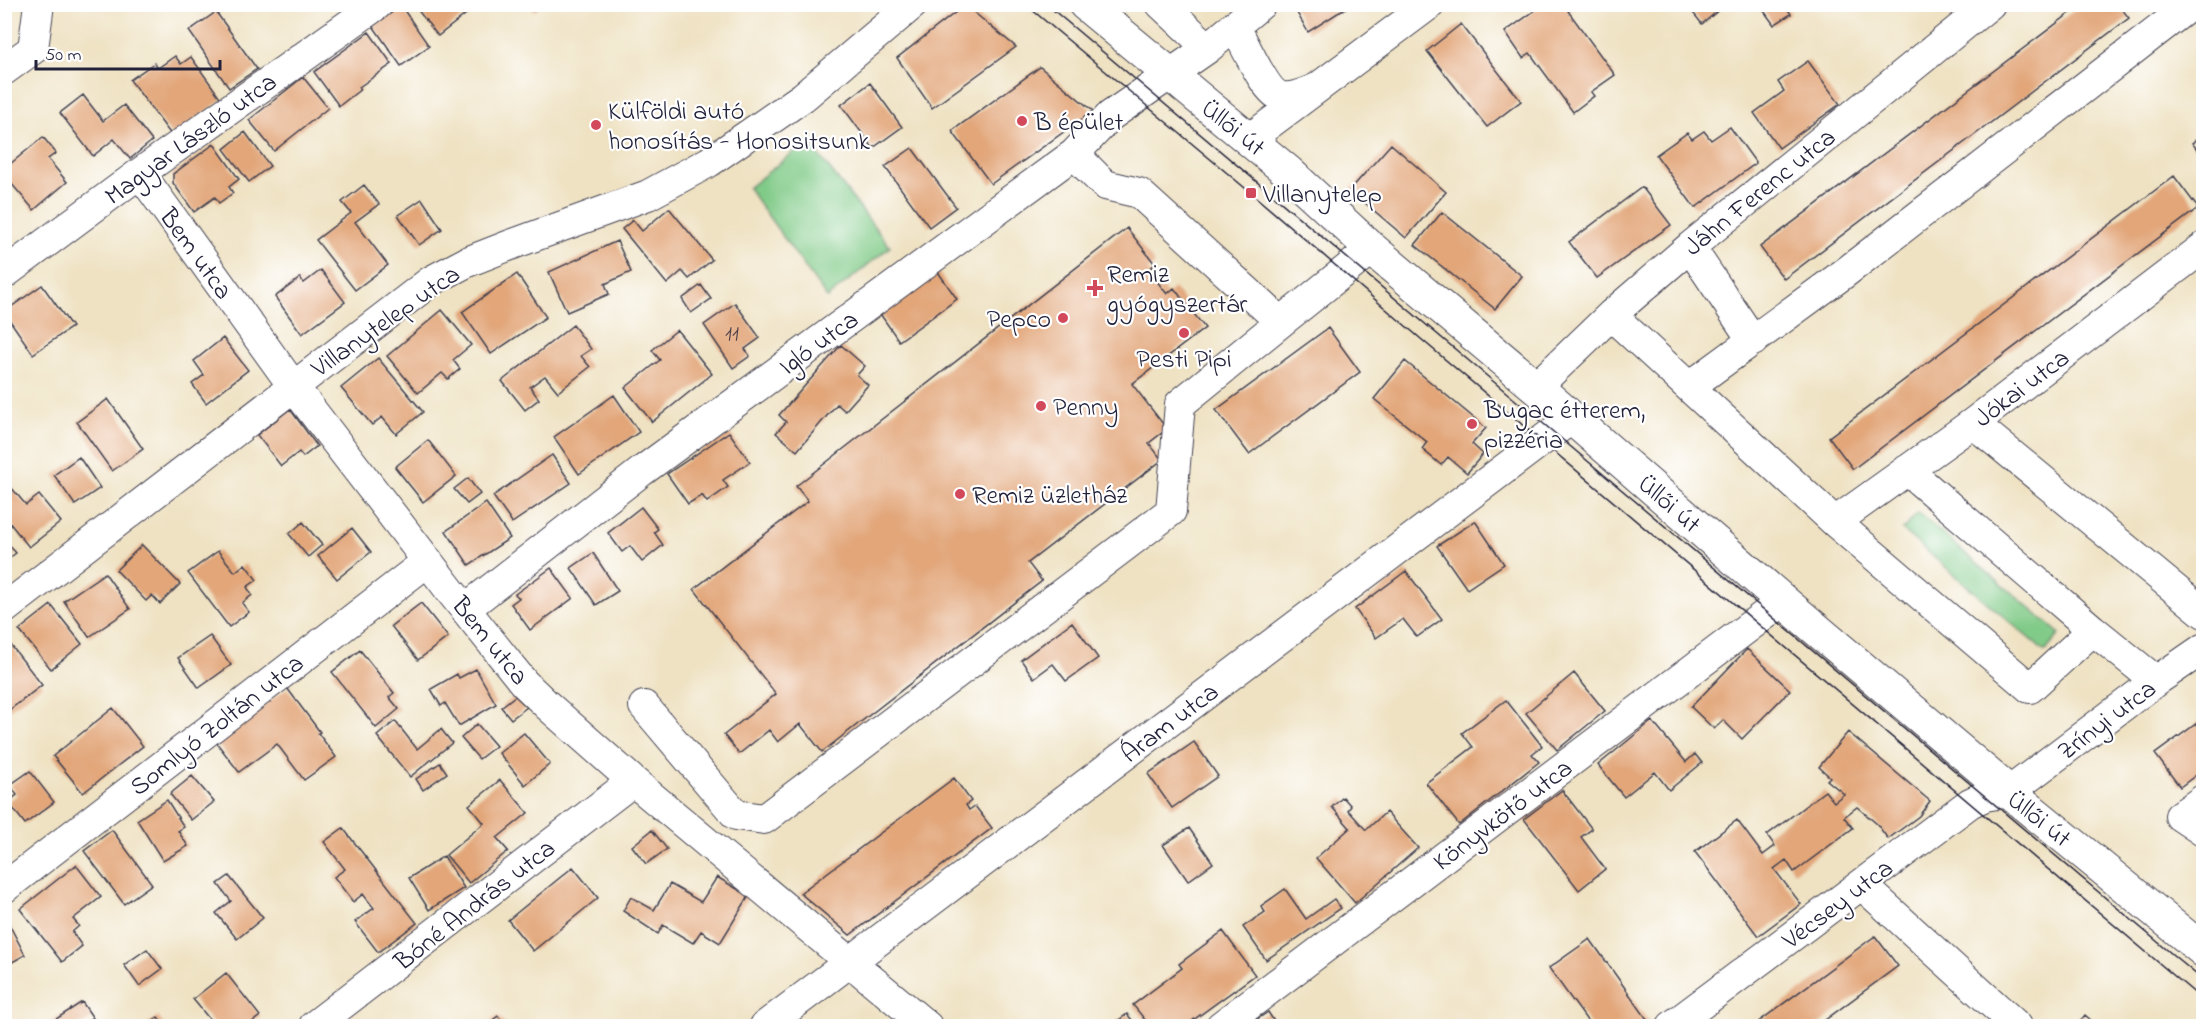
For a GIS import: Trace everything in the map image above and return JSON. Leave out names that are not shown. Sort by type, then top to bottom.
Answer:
[{"type":"main road","name":"Üllői út","points":[[1085,4],[1249,139],[1372,249],[1536,387],[1783,601],[2009,792],[2204,951]]},
{"type":"street","points":[[4,70],[33,49],[39,4]]},
{"type":"street","name":"Magyar László utca","points":[[4,274],[140,173],[378,4]]},
{"type":"street","name":"Villanytelep utca","points":[[4,609],[431,281],[467,262],[648,195],[709,162],[803,97],[914,4]]},
{"type":"street","points":[[1161,4],[1208,48]]},
{"type":"street","name":"Igló utca","points":[[465,609],[642,471],[1074,154],[1110,116],[1208,48],[1261,4]]},
{"type":"street","points":[[1249,139],[1430,4]]},
{"type":"street","name":"Jáhn Ferenc utca","points":[[1536,387],[1611,315],[1690,247],[1990,4]]},
{"type":"street","points":[[1689,387],[1846,272],[2192,4]]},
{"type":"street","points":[[1235,27],[1266,83],[1275,94],[1281,97],[1291,97],[1320,87]]},
{"type":"street","points":[[1074,154],[1105,185],[1139,193],[1281,322]]},
{"type":"street","name":"Bem utca","points":[[140,173],[293,386],[524,683],[633,781],[927,1026]]},
{"type":"street","points":[[1690,247],[1753,341]]},
{"type":"street","name":"Jókai utca","points":[[1835,522],[1973,423],[2204,247]]},
{"type":"street","points":[[644,706],[736,815],[764,819],[1171,511],[1180,404],[1372,249]]},
{"type":"street","points":[[1611,315],[1835,522],[2030,688],[2092,630]]},
{"type":"street","name":"Áram utca","points":[[765,1026],[1572,418]]},
{"type":"street","points":[[1973,423],[2204,613]]},
{"type":"street","points":[[1907,470],[2092,630],[2156,681]]},
{"type":"street","name":"Somlyó Zoltán utca","points":[[4,888],[428,561]]},
{"type":"street","name":"Könyvkötő utca","points":[[1221,1026],[1783,601]]},
{"type":"street","name":"Zrínyi utca","points":[[2009,792],[2156,681],[2204,648]]},
{"type":"street","name":"Bóné András utca","points":[[314,1026],[633,781]]},
{"type":"street","name":"Vécsey utca","points":[[1672,1026],[1970,803],[1985,796],[2009,792]]},
{"type":"street","points":[[2204,799],[2180,816],[2204,832]]},
{"type":"street","points":[[1862,885],[2017,1026]]},
{"type":"green space","points":[[808,141],[890,247],[827,298],[748,188]]},
{"type":"green space","points":[[1918,513],[2060,634],[2045,652],[1902,530]]},
{"type":"building","points":[[413,4],[479,4],[438,36]]},
{"type":"building","points":[[530,4],[543,4],[534,11]]},
{"type":"building","points":[[1292,4],[1352,4],[1308,32]]},
{"type":"building","points":[[1544,4],[1570,4],[1573,8],[1568,11],[1615,75],[1591,92],[1594,96],[1573,112],[1530,53],[1523,58],[1505,32]]},
{"type":"building","points":[[1686,4],[1726,4],[1702,24]]},
{"type":"building","points":[[1759,4],[1784,4],[1791,14],[1774,25]]},
{"type":"building","points":[[965,5],[1016,47],[932,108],[897,58]]},
{"type":"building","points":[[2081,5],[2119,5],[2129,18],[1784,279],[1760,247]]},
{"type":"building","points":[[401,6],[429,46],[401,66],[373,26]]},
{"type":"building","points":[[216,12],[257,69],[229,88],[189,31]]},
{"type":"building","points":[[1461,24],[1521,101],[1487,127],[1427,51]]},
{"type":"building","points":[[369,32],[392,64],[359,87],[361,89],[339,106],[314,72]]},
{"type":"building","points":[[175,56],[181,64],[191,57],[222,100],[172,136],[130,80],[154,63],[158,68]]},
{"type":"building","points":[[1808,61],[1840,104],[1779,148],[1754,113],[1784,91],[1778,82]]},
{"type":"building","name":"B épület","points":[[1040,67],[1093,111],[991,184],[952,131]]},
{"type":"building","points":[[303,77],[328,108],[274,151],[249,120]]},
{"type":"building","points":[[870,83],[902,127],[873,148],[841,105]]},
{"type":"building","points":[[83,95],[103,121],[124,105],[152,141],[130,159],[114,139],[93,156],[60,113]]},
{"type":"building","points":[[1730,127],[1756,163],[1695,208],[1656,155],[1687,133],[1692,139],[1704,131],[1711,140]]},
{"type":"building","points":[[245,132],[270,166],[249,182],[224,149]]},
{"type":"building","points":[[2204,134],[2204,158],[2192,143]]},
{"type":"building","points":[[43,137],[56,153],[48,159],[67,182],[34,210],[4,175],[4,169]]},
{"type":"building","points":[[214,144],[239,179],[229,187],[233,193],[219,203],[215,197],[194,212],[173,183],[173,174]]},
{"type":"building","points":[[1391,144],[1446,192],[1406,238],[1350,190]]},
{"type":"building","points":[[912,148],[956,207],[929,227],[885,167]]},
{"type":"building","points":[[2174,176],[2198,208],[1853,469],[1829,437]]},
{"type":"building","points":[[364,185],[379,204],[355,222],[388,265],[355,290],[316,240],[351,213],[342,202]]},
{"type":"building","points":[[1642,187],[1671,225],[1597,278],[1569,242]]},
{"type":"building","points":[[422,199],[442,229],[419,245],[398,215]]},
{"type":"building","points":[[669,208],[712,260],[689,279],[682,271],[667,284],[622,229],[633,220],[642,231]]},
{"type":"building","points":[[1442,212],[1522,276],[1495,309],[1415,245]]},
{"type":"building","name":"Remiz üzletház","points":[[1127,228],[1155,264],[1148,270],[1167,294],[1174,288],[1205,328],[1132,384],[1167,429],[1149,443],[1162,460],[1028,563],[1042,581],[822,752],[800,724],[778,742],[769,730],[739,754],[724,735],[776,694],[694,589],[808,501],[796,486]]},
{"type":"building","points":[[617,241],[631,272],[605,284],[609,294],[567,312],[549,272]]},
{"type":"building","points":[[936,269],[957,299],[899,341],[878,311]]},
{"type":"building","points":[[321,270],[345,302],[302,334],[275,297],[300,278],[304,283]]},
{"type":"building","points":[[517,274],[546,317],[491,354],[462,312]]},
{"type":"building","points":[[42,285],[72,327],[33,354],[4,312]]},
{"type":"building","points":[[701,285],[711,299],[691,313],[682,299]]},
{"type":"building","points":[[735,303],[760,338],[745,349],[750,356],[733,368],[704,325]]},
{"type":"building","points":[[442,310],[471,345],[453,360],[460,369],[448,379],[442,373],[418,393],[387,356]]},
{"type":"building","points":[[573,325],[591,349],[581,356],[590,367],[558,392],[545,376],[530,387],[539,399],[525,410],[502,381]]},
{"type":"building","points":[[1328,328],[1360,372],[1249,454],[1216,410]]},
{"type":"building","points":[[677,330],[712,374],[652,422],[625,388],[660,360],[652,350]]},
{"type":"building","points":[[223,338],[248,370],[206,403],[192,384],[204,375],[194,361]]},
{"type":"building","points":[[841,345],[865,366],[857,375],[868,385],[845,411],[837,404],[797,451],[776,433],[786,422],[779,415]]},
{"type":"building","points":[[378,358],[423,412],[396,434],[382,417],[372,425],[341,388]]},
{"type":"building","points":[[1405,361],[1486,428],[1472,444],[1483,454],[1467,473],[1448,457],[1441,465],[1422,449],[1427,442],[1374,399]]},
{"type":"building","points":[[614,395],[639,432],[579,474],[554,437]]},
{"type":"building","points":[[108,399],[143,449],[112,471],[77,422]]},
{"type":"building","points":[[290,409],[317,446],[303,457],[299,452],[281,466],[257,435]]},
{"type":"building","points":[[729,432],[750,462],[723,480],[728,487],[707,502],[702,495],[688,504],[667,474]]},
{"type":"building","points":[[428,440],[456,476],[423,502],[395,467]]},
{"type":"building","points":[[552,455],[571,483],[512,523],[493,496]]},
{"type":"building","points":[[79,457],[100,488],[75,505],[54,475]]},
{"type":"building","points":[[468,478],[480,494],[467,504],[454,489]]},
{"type":"building","points":[[10,486],[26,505],[39,495],[61,522],[29,547],[4,516],[4,490]]},
{"type":"building","points":[[486,503],[510,538],[469,565],[446,531]]},
{"type":"building","points":[[641,507],[658,529],[654,532],[663,545],[642,562],[630,546],[622,552],[608,533]]},
{"type":"building","points":[[1475,521],[1504,564],[1467,589],[1437,546]]},
{"type":"building","points":[[303,522],[322,545],[308,557],[289,534]]},
{"type":"building","points":[[352,528],[371,552],[337,579],[318,556]]},
{"type":"building","points":[[4,539],[16,553],[4,562]]},
{"type":"building","points":[[142,545],[180,584],[160,604],[152,595],[146,601],[116,570]]},
{"type":"building","points":[[218,551],[235,572],[245,564],[257,580],[247,587],[252,595],[242,603],[249,612],[229,627],[188,573]]},
{"type":"building","points":[[593,553],[618,591],[596,605],[571,568]]},
{"type":"building","points":[[551,568],[573,598],[530,630],[511,604],[519,598],[515,594]]},
{"type":"building","points":[[1406,571],[1442,619],[1417,637],[1403,619],[1376,638],[1355,609]]},
{"type":"building","points":[[105,573],[130,609],[89,637],[64,601]]},
{"type":"building","points":[[421,603],[448,637],[418,660],[391,626]]},
{"type":"building","points":[[51,605],[82,644],[51,669],[19,630]]},
{"type":"building","points":[[1072,622],[1098,658],[1066,681],[1053,664],[1034,678],[1021,660]]},
{"type":"building","points":[[210,636],[231,665],[199,688],[178,658]]},
{"type":"building","points":[[6,639],[42,685],[4,714],[4,641]]},
{"type":"building","points":[[1747,649],[1790,690],[1742,739],[1723,720],[1714,729],[1691,707]]},
{"type":"building","points":[[360,650],[394,693],[389,697],[399,709],[376,728],[332,672]]},
{"type":"building","points":[[476,669],[496,704],[459,726],[445,703],[441,706],[431,689],[457,674],[459,678]]},
{"type":"building","points":[[1574,673],[1605,711],[1557,750],[1526,713]]},
{"type":"building","points":[[287,688],[336,757],[304,780],[277,744],[239,772],[216,742]]},
{"type":"building","points":[[515,696],[527,707],[511,719],[501,707]]},
{"type":"building","points":[[1506,700],[1542,746],[1532,754],[1539,762],[1459,825],[1426,783],[1473,747],[1462,733]]},
{"type":"building","points":[[113,708],[143,746],[83,793],[53,756]]},
{"type":"building","points":[[2204,718],[2204,769],[2180,787],[2155,754]]},
{"type":"building","points":[[395,721],[417,749],[441,729],[452,743],[410,777],[377,736]]},
{"type":"building","points":[[1652,721],[1686,762],[1695,754],[1702,763],[1669,790],[1655,772],[1624,797],[1598,765]]},
{"type":"building","points":[[477,724],[496,746],[479,759],[461,738]]},
{"type":"building","points":[[1848,732],[1930,801],[1919,816],[1888,839],[1877,824],[1857,807],[1844,817],[1853,828],[1794,872],[1786,860],[1774,869],[1801,904],[1758,936],[1695,852],[1737,820],[1763,855],[1775,846],[1767,835],[1825,791],[1834,802],[1844,794],[1827,780],[1830,777],[1819,767]]},
{"type":"building","points":[[524,733],[550,764],[525,785],[499,753]]},
{"type":"building","points":[[1194,742],[1218,776],[1172,808],[1148,774]]},
{"type":"building","points":[[440,763],[447,773],[423,790],[416,779]]},
{"type":"building","points":[[30,771],[54,802],[25,824],[8,802],[17,795],[10,785]]},
{"type":"building","points":[[192,776],[214,802],[191,820],[170,794]]},
{"type":"building","points":[[954,778],[971,801],[966,805],[969,810],[975,806],[992,828],[850,935],[800,893]]},
{"type":"building","points":[[500,780],[528,813],[497,838],[508,851],[469,883],[446,855],[484,823],[469,805]]},
{"type":"building","points":[[1562,790],[1592,829],[1581,837],[1605,869],[1579,890],[1524,819]]},
{"type":"building","points":[[1343,797],[1351,806],[1348,810],[1366,830],[1386,812],[1418,848],[1355,903],[1316,858],[1350,828],[1332,807]]},
{"type":"building","points":[[167,800],[184,827],[178,831],[188,846],[163,861],[137,820]]},
{"type":"building","points":[[343,828],[417,923],[378,952],[355,922],[374,908],[363,894],[353,902],[334,877],[345,869],[324,842]]},
{"type":"building","points":[[1189,828],[1213,863],[1188,881],[1163,845]]},
{"type":"building","points":[[112,830],[152,884],[124,904],[84,851]]},
{"type":"building","points":[[652,830],[667,849],[646,864],[632,846]]},
{"type":"building","points":[[444,856],[464,888],[429,910],[409,878]]},
{"type":"building","points":[[76,865],[101,897],[73,919],[79,926],[72,932],[82,946],[62,962],[20,909]]},
{"type":"building","points":[[573,867],[598,898],[533,951],[508,920]]},
{"type":"building","points":[[229,876],[263,918],[237,939],[216,913],[231,901],[218,884]]},
{"type":"building","points":[[717,877],[749,896],[720,943],[701,931],[693,943],[663,925],[658,934],[623,911],[631,897],[654,910],[670,884],[701,902]]},
{"type":"building","points":[[1285,889],[1306,919],[1334,899],[1341,908],[1266,960],[1243,927],[1265,912],[1261,906]]},
{"type":"building","points":[[10,926],[25,955],[7,965],[4,961],[4,929]]},
{"type":"building","points":[[1223,931],[1255,975],[1185,1026],[1150,1026],[1133,1005],[1182,968],[1179,964]]},
{"type":"building","points":[[1875,936],[1898,966],[1817,1026],[1753,1026]]},
{"type":"building","points":[[1590,939],[1652,1026],[1591,1026],[1549,968]]},
{"type":"building","points":[[147,949],[162,969],[139,986],[124,965]]},
{"type":"building","points":[[226,973],[260,1016],[247,1026],[215,1026],[193,999]]},
{"type":"building","points":[[82,1002],[93,1018],[80,1026],[52,1026],[50,1023]]},
{"type":"building","points":[[1268,1012],[1277,1026],[1247,1026]]},
{"type":"building","points":[[1127,1014],[1137,1026],[1111,1026]]},
{"type":"building","points":[[2085,1015],[2098,1026],[2076,1026]]},
{"type":"building","points":[[498,1016],[507,1026],[485,1026]]},
{"type":"building","points":[[158,1017],[165,1026],[144,1026]]},
{"type":"tram line","points":[[1025,4],[2204,1001]]},
{"type":"tram line","points":[[1046,4],[2204,981]]},
{"type":"place","name":"B épület","points":[[1022,121]]},
{"type":"place","name":"Külföldi autó honosítás - Honositsunk","points":[[596,125]]},
{"type":"place","name":"Villanytelep","points":[[1251,193]]},
{"type":"place","name":"Remiz gyógyszertár","points":[[1095,288]]},
{"type":"place","name":"Pepco","points":[[1063,318]]},
{"type":"place","name":"Pesti Pipi","points":[[1184,333]]},
{"type":"place","name":"Penny","points":[[1041,406]]},
{"type":"place","name":"Bugac étterem, pizzéria","points":[[1472,424]]},
{"type":"place","name":"Remiz üzletház","points":[[960,494]]}]
